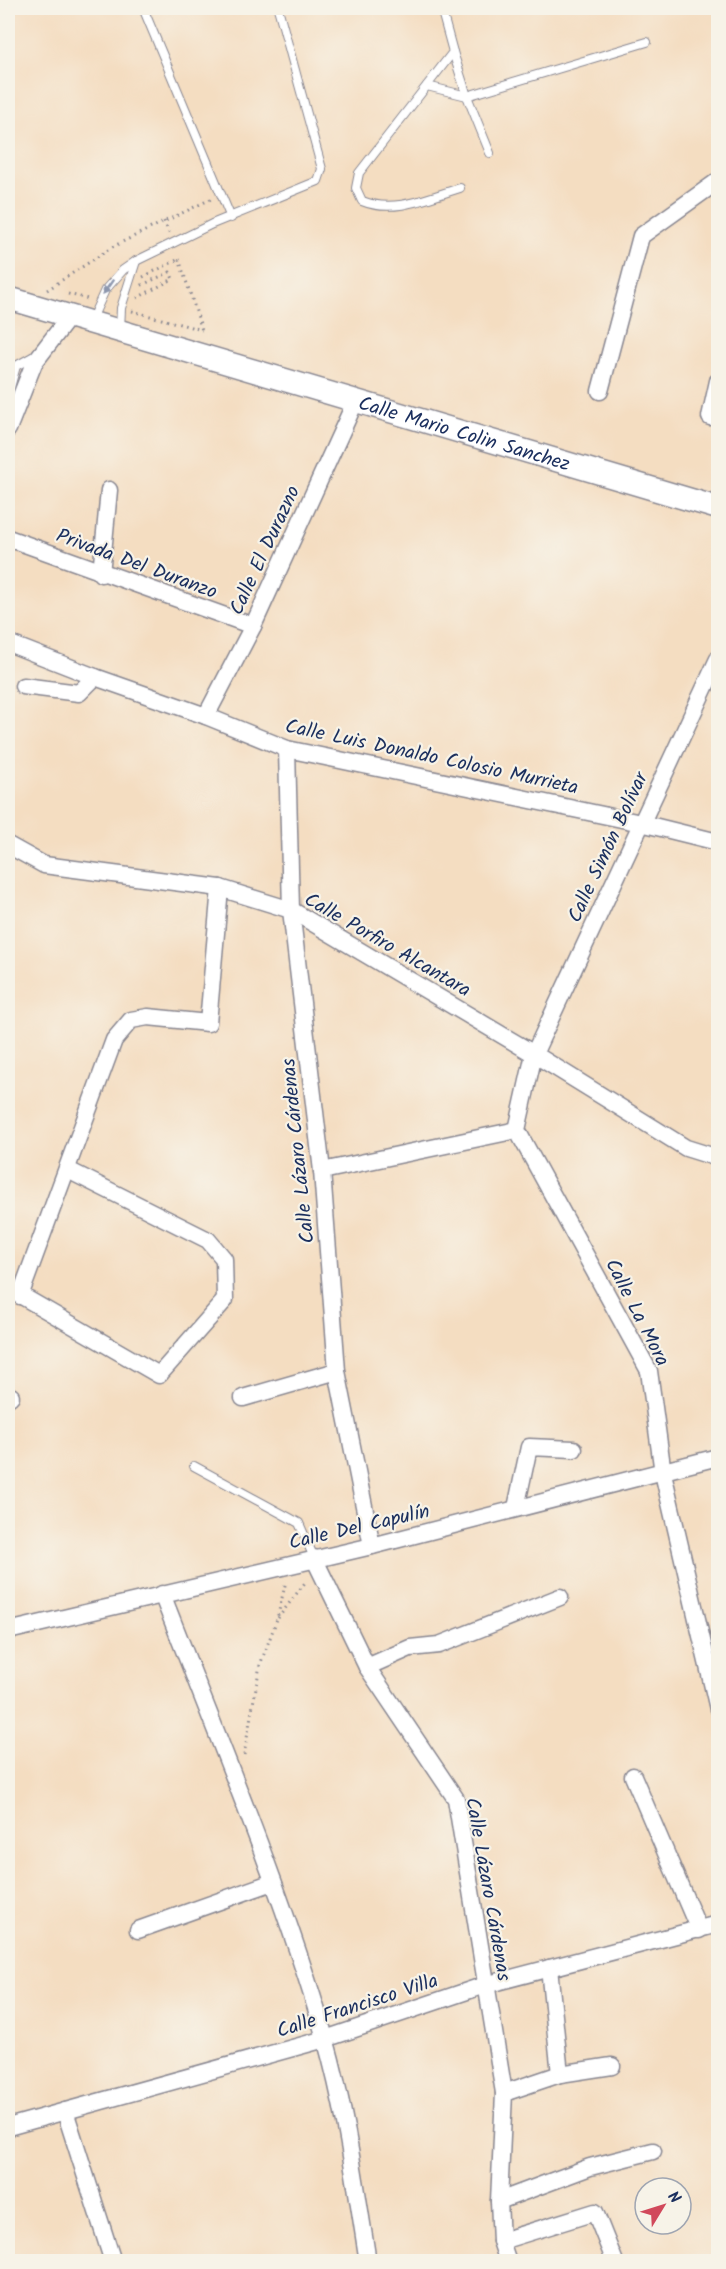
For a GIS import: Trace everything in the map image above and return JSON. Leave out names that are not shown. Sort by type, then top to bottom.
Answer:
[{"type":"main road","name":"Calle Mario Colin Sanchez","points":[[18,301],[718,508]]},
{"type":"street","points":[[600,391],[641,236],[718,181]]},
{"type":"street","points":[[8,429],[34,363],[44,350],[80,319]]},
{"type":"street","points":[[710,417],[718,381]]},
{"type":"street","name":"Calle El Durazno","points":[[206,716],[253,626],[356,400]]},
{"type":"street","points":[[101,574],[109,490]]},
{"type":"street","name":"Privada Del Duranzo","points":[[8,538],[101,574],[253,626]]},
{"type":"street","name":"Calle Luis Donaldo Colosio Murrieta","points":[[8,643],[94,677],[206,716],[287,749],[641,823],[718,842]]},
{"type":"street","name":"Calle Simón Bolívar","points":[[534,1054],[718,659]]},
{"type":"street","points":[[23,686],[79,693],[94,677]]},
{"type":"street","name":"Calle Lázaro Cárdenas","points":[[287,749],[291,910],[322,1171],[336,1371],[372,1546]]},
{"type":"street","name":"Calle Porfiro Alcantara","points":[[8,845],[44,866],[220,888],[291,910],[534,1054],[686,1148],[718,1156]]},
{"type":"street","points":[[68,1170],[208,1240],[224,1259],[225,1300],[159,1375],[14,1292],[68,1170],[114,1040],[131,1020],[148,1017],[208,1023],[220,888]]},
{"type":"street","points":[[322,1171],[518,1130],[534,1054]]},
{"type":"street","name":"Calle La Mora","points":[[518,1130],[648,1371],[663,1473],[718,1709]]},
{"type":"street","points":[[243,1398],[336,1371]]},
{"type":"street","points":[[516,1508],[529,1448],[574,1449]]},
{"type":"street","name":"Calle Del Capulín","points":[[8,1631],[287,1564],[316,1562],[718,1457]]},
{"type":"street","name":"Calle Lázaro Cárdenas","points":[[316,1562],[367,1667],[456,1799],[504,2093],[499,2201],[501,2241],[508,2262]]},
{"type":"street","points":[[162,1594],[273,1882],[325,2038],[347,2130],[368,2262]]},
{"type":"street","points":[[367,1667],[410,1648],[439,1644],[560,1597]]},
{"type":"street","points":[[633,1776],[699,1930]]},
{"type":"street","points":[[138,1930],[273,1882]]},
{"type":"street","name":"Calle Francisco Villa","points":[[8,2127],[325,2038],[485,1985],[699,1930],[718,1923]]},
{"type":"street","points":[[549,1968],[560,2074]]},
{"type":"street","points":[[504,2093],[560,2074],[612,2066]]},
{"type":"street","points":[[65,2111],[113,2262]]},
{"type":"street","points":[[499,2201],[590,2167],[653,2151]]},
{"type":"street","points":[[501,2241],[595,2212],[615,2262]]},
{"type":"lane","points":[[144,8],[231,218]]},
{"type":"lane","points":[[80,319],[123,270],[136,261],[212,224],[318,181],[322,169],[278,8]]},
{"type":"lane","points":[[441,8],[467,96],[490,153]]},
{"type":"lane","points":[[427,86],[467,96],[647,42]]},
{"type":"lane","points":[[453,52],[359,172],[356,188],[362,201],[375,206],[391,207],[399,207],[460,188]]},
{"type":"lane","points":[[120,331],[121,308],[136,261]]},
{"type":"lane","points":[[8,372],[44,350]]},
{"type":"lane","points":[[8,395],[16,366]]},
{"type":"lane","points":[[194,1466],[298,1523],[316,1562]]},
{"type":"path","points":[[18,301],[114,246],[222,193]]},
{"type":"path","points":[[128,310],[132,301],[173,279],[170,272],[140,287],[137,280],[179,259]]},
{"type":"path","points":[[181,265],[199,315]]},
{"type":"path","points":[[277,1619],[316,1562]]},
{"type":"path","points":[[231,1774],[243,1761],[260,1665],[277,1619],[286,1585],[287,1564]]}]
